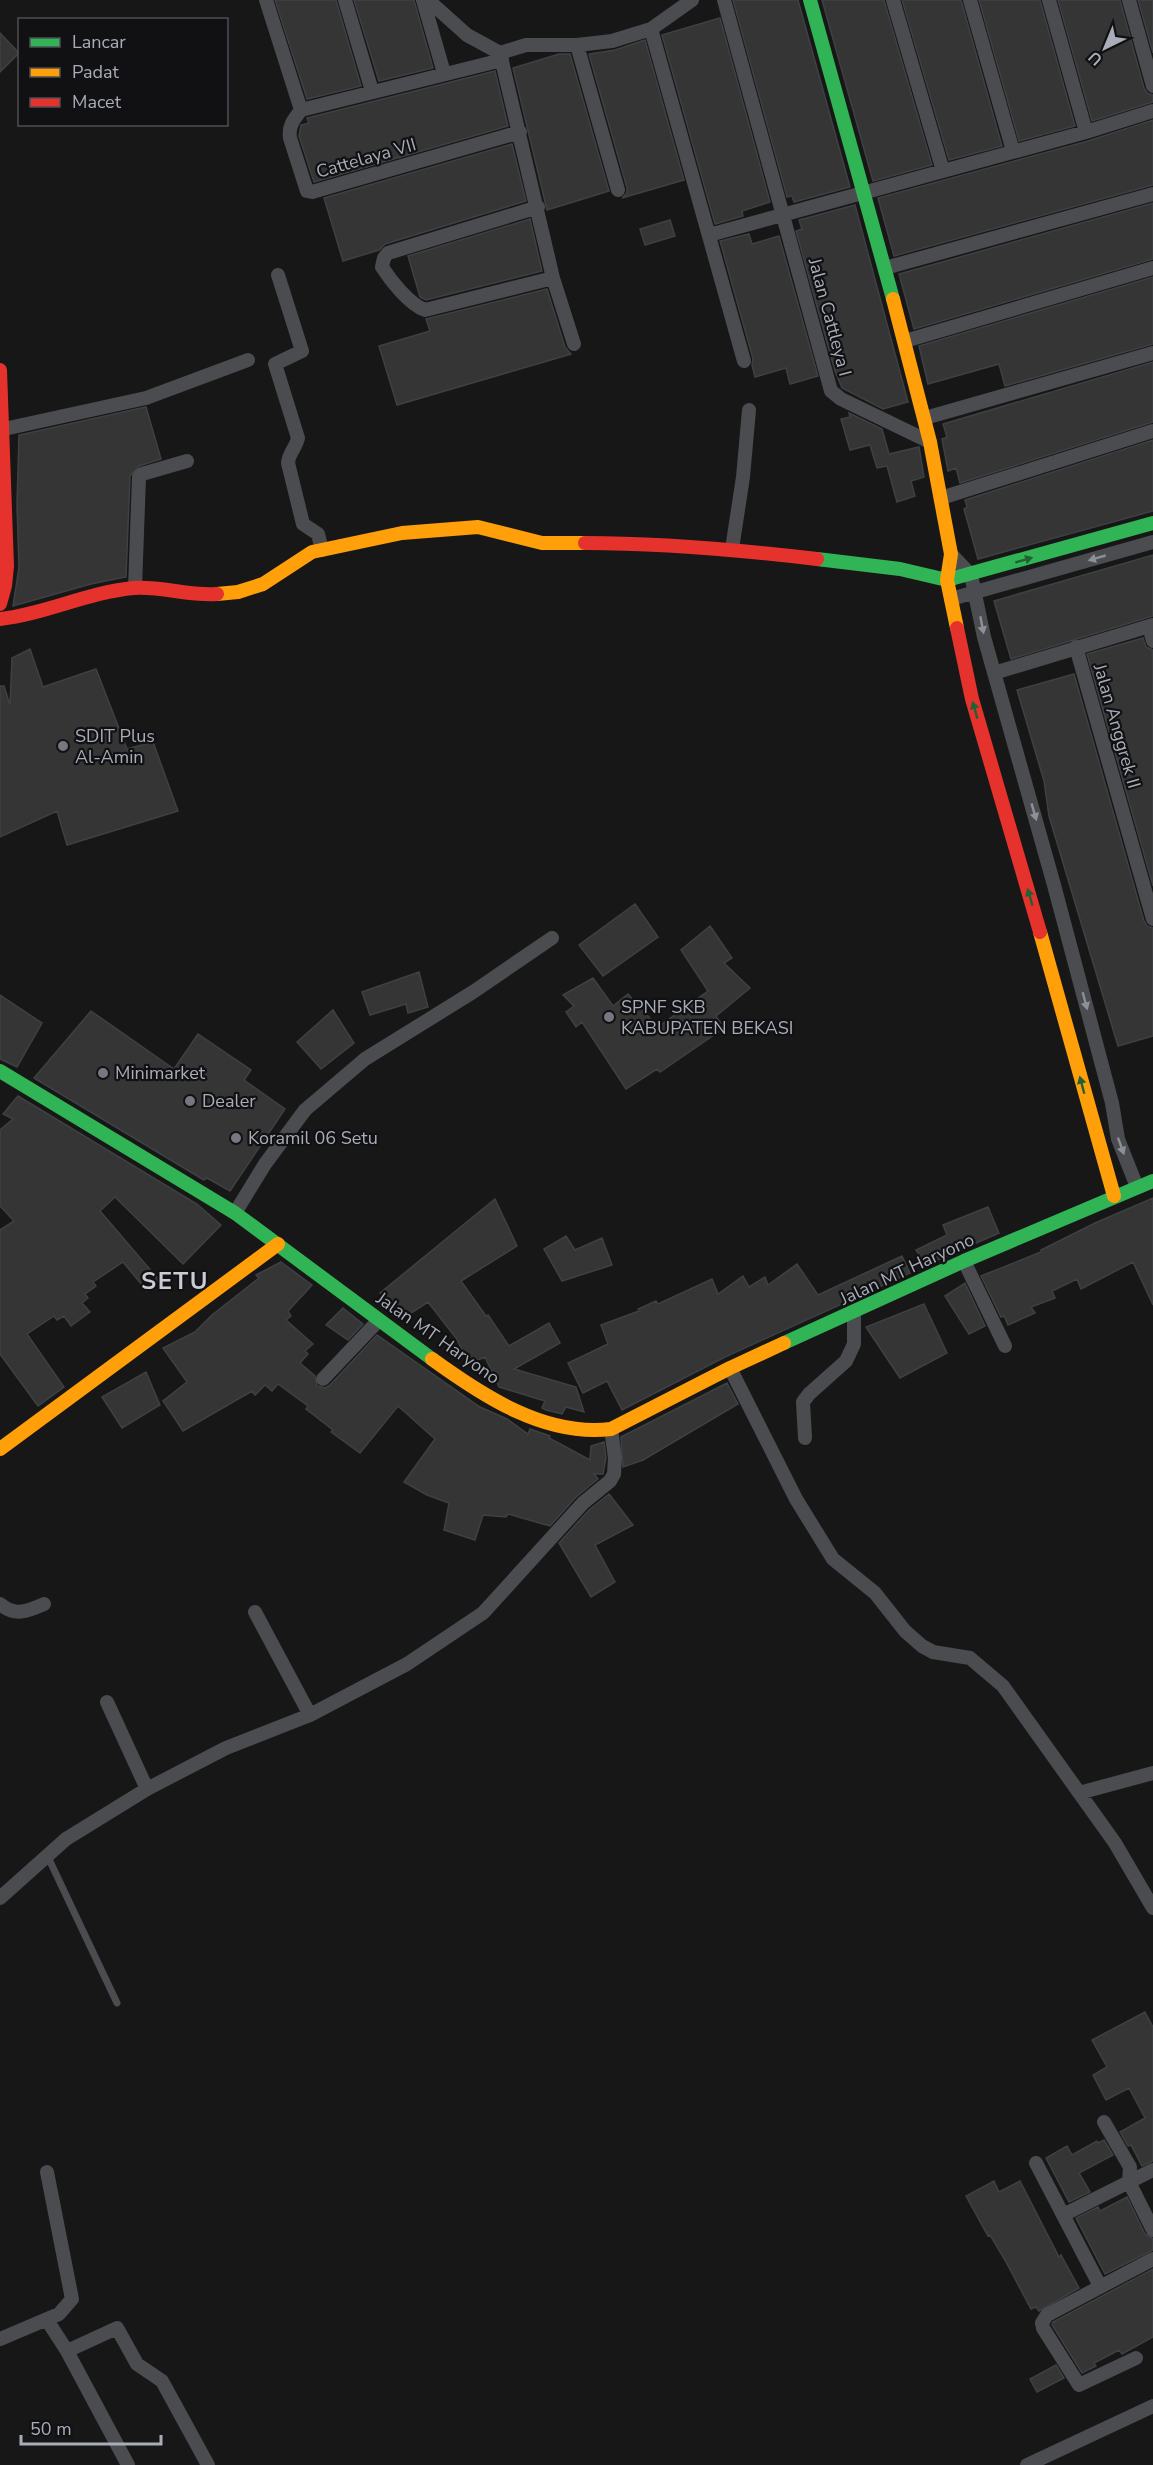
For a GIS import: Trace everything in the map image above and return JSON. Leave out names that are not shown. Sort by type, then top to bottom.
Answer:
[{"type":"street","points":[[266,0],[301,110],[501,57],[526,45],[577,45],[612,41],[651,29],[692,0]]},
{"type":"street","points":[[345,0],[372,91]]},
{"type":"street","points":[[423,0],[444,73]]},
{"type":"street","points":[[428,0],[467,35],[501,57],[553,278],[574,344]]},
{"type":"street","name":"Jalan Cattleya I","points":[[724,0],[831,391],[841,399],[930,442]]},
{"type":"street","points":[[810,0],[925,418],[951,554],[947,580],[972,699],[1053,975],[1114,1196]]},
{"type":"street","points":[[893,0],[943,171]]},
{"type":"street","points":[[970,0],[1013,151]]},
{"type":"street","points":[[1049,0],[1086,132]]},
{"type":"street","points":[[1129,0],[1153,86]]},
{"type":"street","points":[[651,29],[744,361]]},
{"type":"street","points":[[577,45],[618,190]]},
{"type":"street","name":"Cattelaya VII","points":[[301,110],[292,123],[290,138],[307,191],[312,192],[520,132]]},
{"type":"street","points":[[709,235],[1086,132],[1153,111]]},
{"type":"street","points":[[885,268],[1153,194]]},
{"type":"street","points":[[537,207],[388,253],[382,267],[419,308],[425,310],[553,278]]},
{"type":"street","points":[[905,341],[1153,268]]},
{"type":"street","points":[[278,274],[302,351],[275,364],[298,438],[297,446],[289,456],[288,464],[303,524],[318,534],[322,550]]},
{"type":"street","points":[[925,418],[1153,353]]},
{"type":"street","points":[[4,429],[146,398],[248,360]]},
{"type":"street","points":[[0,370],[4,429],[6,554],[3,597],[0,604]]},
{"type":"street","points":[[732,549],[743,477],[748,410]]},
{"type":"street","points":[[941,498],[1153,431]]},
{"type":"street","points":[[135,588],[139,477],[142,474],[187,461]]},
{"type":"street","points":[[0,619],[19,617],[94,596],[135,588],[212,594],[238,592],[263,584],[303,557],[322,550],[402,533],[478,527],[542,543],[638,543],[732,549],[900,569],[947,580],[1153,523]]},
{"type":"street","points":[[951,599],[1153,542]]},
{"type":"street","points":[[951,554],[971,575],[994,673],[1112,1103],[1118,1139],[1137,1187]]},
{"type":"street","points":[[994,673],[1151,625],[1153,641]]},
{"type":"street","name":"Jalan Anggrek II","points":[[1076,647],[1153,919]]},
{"type":"street","points":[[235,1213],[265,1164],[305,1110],[365,1059],[473,992],[552,938]]},
{"type":"street","name":"Jalan MT Haryono","points":[[0,1071],[235,1213],[487,1397],[542,1421],[576,1430],[611,1429],[730,1368],[964,1261],[1153,1181]]},
{"type":"street","points":[[0,1449],[278,1244]]},
{"type":"street","points":[[964,1261],[1005,1346]]},
{"type":"street","points":[[805,1438],[804,1402],[809,1394],[846,1361],[854,1344],[854,1313]]},
{"type":"street","points":[[323,1378],[379,1320]]},
{"type":"street","points":[[730,1368],[796,1499],[833,1559],[875,1593],[905,1631],[922,1646],[933,1652],[970,1658],[1003,1686],[1115,1844],[1153,1908]]},
{"type":"street","points":[[0,1898],[66,1839],[147,1789],[226,1748],[310,1714],[407,1664],[483,1613],[583,1503],[610,1481],[615,1458],[611,1429]]},
{"type":"street","points":[[0,1604],[10,1611],[23,1613],[44,1605]]},
{"type":"street","points":[[255,1612],[310,1714]]},
{"type":"street","points":[[107,1702],[147,1789]]},
{"type":"street","points":[[1079,1793],[1153,1773]]},
{"type":"street","points":[[1104,2122],[1130,2167],[1130,2182],[1153,2230]]},
{"type":"street","points":[[1036,2163],[1100,2286]]},
{"type":"street","points":[[1063,2215],[1153,2170]]},
{"type":"street","points":[[0,2339],[47,2320],[66,2309],[72,2299],[47,2172]]},
{"type":"street","points":[[1136,2358],[1079,2385],[1042,2323],[1047,2316],[1153,2259]]},
{"type":"street","points":[[47,2320],[67,2351],[128,2465]]},
{"type":"street","points":[[67,2351],[117,2328],[137,2364],[162,2381],[208,2465]]},
{"type":"street","points":[[1027,2465],[1153,2406]]},
{"type":"lane","points":[[48,1855],[117,2003]]},
{"type":"building","points":[[275,0],[336,0],[361,86],[307,99]]},
{"type":"building","points":[[354,0],[414,0],[433,68],[379,81]]},
{"type":"building","points":[[733,0],[798,0],[850,187],[794,202],[792,196],[787,197]]},
{"type":"building","points":[[822,0],[884,0],[932,165],[873,181]]},
{"type":"building","points":[[902,0],[961,0],[1002,146],[949,160]]},
{"type":"building","points":[[979,0],[1040,0],[1075,126],[1019,141]]},
{"type":"building","points":[[1058,0],[1120,0],[1144,88],[1147,93],[1153,95],[1153,102],[1092,121]]},
{"type":"building","points":[[1138,0],[1153,0],[1153,53]]},
{"type":"building","points":[[720,18],[770,202],[742,211],[743,216],[715,224],[662,35]]},
{"type":"building","points":[[0,33],[18,54],[0,72]]},
{"type":"building","points":[[645,40],[684,180],[622,198],[627,193],[627,188],[589,54],[615,50]]},
{"type":"building","points":[[559,54],[570,54],[609,191],[547,210],[513,68]]},
{"type":"building","points":[[495,71],[508,126],[314,182],[299,136],[301,125],[309,123],[307,118]]},
{"type":"building","points":[[1153,120],[1153,185],[894,256],[878,198],[1088,141]]},
{"type":"building","points":[[512,144],[526,201],[385,244],[379,250],[343,261],[324,198]]},
{"type":"building","points":[[1153,203],[1153,259],[914,329],[899,274]]},
{"type":"building","points":[[855,205],[908,402],[883,409],[842,388],[835,371],[796,231],[802,229],[799,220]]},
{"type":"building","points":[[530,219],[542,271],[426,300],[420,297],[408,256]]},
{"type":"building","points":[[670,220],[675,236],[645,245],[640,229]]},
{"type":"building","points":[[749,234],[752,244],[779,236],[818,376],[790,384],[786,368],[755,377],[753,359],[720,241]]},
{"type":"building","points":[[1153,277],[1153,344],[1005,386],[999,364],[928,384],[919,346]]},
{"type":"building","points":[[547,289],[565,347],[571,354],[397,405],[379,346],[430,331],[426,319]]},
{"type":"building","points":[[1153,362],[1153,422],[960,483],[956,468],[948,471],[942,439],[947,437],[943,424]]},
{"type":"building","points":[[146,407],[161,459],[139,466],[130,476],[126,577],[91,584],[13,606],[19,567],[17,505],[19,435]]},
{"type":"building","points":[[849,413],[882,429],[889,454],[919,447],[924,477],[911,481],[915,496],[897,502],[887,466],[877,468],[870,445],[850,450],[841,419],[850,417]]},
{"type":"building","points":[[1153,440],[1153,511],[978,559],[964,509],[967,507],[965,500]]},
{"type":"building","points":[[1153,555],[1153,616],[1011,659],[994,601]]},
{"type":"building","points":[[1143,638],[1146,647],[1153,650],[1153,886],[1087,654]]},
{"type":"building","name":"SDIT Plus Al-Amin","points":[[30,649],[43,687],[96,669],[127,749],[153,742],[178,811],[67,845],[57,811],[0,837],[0,686],[4,686],[10,705],[12,658]]},
{"type":"building","points":[[1074,674],[1144,921],[1147,926],[1153,928],[1153,1036],[1118,1046],[1049,816],[1044,781],[1017,690]]},
{"type":"building","name":"SPNF SKB KABUPATEN BEKASI","points":[[635,904],[658,937],[603,976],[579,945]]},
{"type":"building","points":[[710,926],[732,958],[724,963],[750,988],[716,1016],[724,1028],[660,1072],[657,1069],[626,1089],[582,1022],[576,1027],[566,1012],[574,1006],[563,995],[593,978],[613,1006],[628,994],[658,1027],[708,991],[681,950]]},
{"type":"building","points":[[419,972],[428,1007],[408,1013],[406,1004],[370,1015],[362,992]]},
{"type":"building","points":[[0,995],[42,1023],[17,1067],[0,1059]]},
{"type":"building","points":[[333,1010],[354,1043],[321,1069],[297,1042]]},
{"type":"building","points":[[91,1011],[174,1069],[198,1034],[251,1070],[244,1080],[285,1109],[230,1191],[207,1178],[204,1180],[34,1078]]},
{"type":"building","points":[[18,1096],[197,1204],[221,1225],[183,1264],[115,1197],[100,1211],[159,1280],[147,1291],[123,1262],[93,1282],[96,1286],[85,1294],[88,1298],[82,1303],[90,1312],[71,1326],[64,1316],[57,1320],[54,1316],[27,1334],[64,1387],[38,1406],[0,1354],[0,1230],[14,1221],[0,1206],[0,1130],[13,1119],[3,1114]]},
{"type":"building","points":[[1153,1198],[1153,1305],[1133,1262],[1081,1289],[1077,1279],[1052,1291],[1055,1298],[1031,1307],[1035,1313],[1008,1325],[1004,1316],[1001,1317],[981,1276],[1041,1252],[1095,1223]]},
{"type":"building","points":[[495,1199],[517,1246],[461,1281],[509,1346],[549,1323],[560,1343],[514,1369],[576,1387],[584,1412],[566,1407],[562,1414],[546,1410],[542,1408],[545,1401],[499,1387],[485,1357],[469,1364],[456,1338],[428,1302],[405,1317],[380,1293]]},
{"type":"building","points":[[988,1207],[999,1233],[926,1265],[916,1250],[947,1235],[943,1225]]},
{"type":"building","points":[[566,1236],[575,1250],[602,1238],[612,1265],[562,1281],[544,1249]]},
{"type":"building","points":[[902,1256],[910,1273],[725,1357],[622,1410],[607,1381],[583,1393],[568,1363],[608,1344],[601,1325],[639,1311],[638,1309],[656,1301],[658,1304],[712,1279],[718,1294],[743,1276],[749,1287],[765,1277],[768,1285],[797,1264],[818,1295]]},
{"type":"building","points":[[281,1262],[312,1285],[288,1311],[291,1316],[286,1320],[313,1344],[305,1351],[308,1354],[300,1363],[315,1376],[317,1386],[325,1388],[330,1385],[377,1335],[480,1407],[507,1419],[528,1434],[530,1429],[550,1436],[549,1438],[590,1460],[591,1446],[604,1442],[606,1458],[603,1474],[594,1474],[598,1479],[576,1497],[550,1526],[508,1514],[506,1517],[483,1515],[475,1540],[444,1530],[449,1503],[427,1495],[404,1482],[435,1439],[398,1406],[360,1453],[331,1432],[333,1430],[306,1409],[308,1406],[278,1384],[272,1391],[265,1385],[255,1395],[252,1391],[183,1431],[163,1401],[187,1382],[163,1348],[195,1332],[212,1315],[259,1278],[256,1275]]},
{"type":"building","points":[[965,1283],[985,1326],[969,1334],[945,1296]]},
{"type":"building","points":[[924,1304],[947,1353],[900,1378],[866,1327]]},
{"type":"building","points":[[343,1308],[363,1324],[348,1340],[326,1325]]},
{"type":"building","points":[[146,1372],[160,1405],[122,1428],[102,1397]]},
{"type":"building","points":[[727,1383],[738,1404],[643,1460],[623,1467],[621,1437]]},
{"type":"building","points":[[609,1494],[633,1525],[595,1545],[615,1582],[591,1597],[559,1543],[589,1510]]},
{"type":"building","points":[[1145,2012],[1153,2027],[1153,2161],[1142,2166],[1131,2145],[1128,2146],[1120,2132],[1145,2118],[1129,2088],[1106,2100],[1093,2075],[1107,2067],[1092,2040]]},
{"type":"building","points":[[1104,2140],[1113,2155],[1079,2173],[1090,2192],[1069,2202],[1046,2158],[1067,2146],[1072,2155],[1097,2141],[1098,2143]]},
{"type":"building","points":[[994,2181],[999,2192],[1020,2181],[1059,2257],[1061,2255],[1079,2288],[1039,2311],[1036,2307],[1031,2309],[1005,2260],[990,2235],[988,2236],[966,2196]]},
{"type":"building","points":[[1127,2197],[1145,2234],[1153,2239],[1153,2250],[1105,2274],[1076,2218],[1098,2207],[1100,2211]]},
{"type":"building","points":[[1153,2269],[1153,2337],[1122,2354],[1119,2350],[1094,2363],[1096,2366],[1082,2373],[1052,2325],[1053,2322]]},
{"type":"building","points":[[1056,2365],[1064,2378],[1037,2392],[1030,2379]]},
{"type":"traffic: fast","points":[[810,0],[893,299]]},
{"type":"traffic: fast","points":[[817,559],[900,569],[947,580],[1153,523]]},
{"type":"traffic: fast","points":[[0,1071],[235,1213],[432,1359]]},
{"type":"traffic: fast","points":[[784,1343],[964,1261],[1153,1181]]},
{"type":"traffic: slow","points":[[893,299],[930,442],[951,554],[947,580],[957,628]]},
{"type":"traffic: slow","points":[[217,594],[238,592],[263,584],[312,552],[402,533],[478,527],[542,543],[585,543]]},
{"type":"traffic: slow","points":[[1040,932],[1114,1196]]},
{"type":"traffic: slow","points":[[0,1449],[278,1244]]},
{"type":"traffic: slow","points":[[432,1359],[494,1400],[539,1420],[562,1427],[586,1430],[611,1429],[784,1343]]},
{"type":"traffic: jam","points":[[0,370],[7,566],[0,604]]},
{"type":"traffic: jam","points":[[585,543],[643,544],[817,559]]},
{"type":"traffic: jam","points":[[0,619],[34,613],[117,590],[134,588],[217,594]]},
{"type":"traffic: jam","points":[[957,628],[972,699],[1040,932]]},
{"type":"place","name":"SDIT Plus Al-Amin","points":[[63,746]]},
{"type":"place","name":"SPNF SKB KABUPATEN BEKASI","points":[[609,1017]]},
{"type":"place","name":"Minimarket","points":[[103,1073]]},
{"type":"place","name":"Dealer","points":[[190,1101]]},
{"type":"place","name":"Koramil 06 Setu","points":[[236,1138]]},
{"type":"district","name":"SETU","points":[[175,1281]]}]
